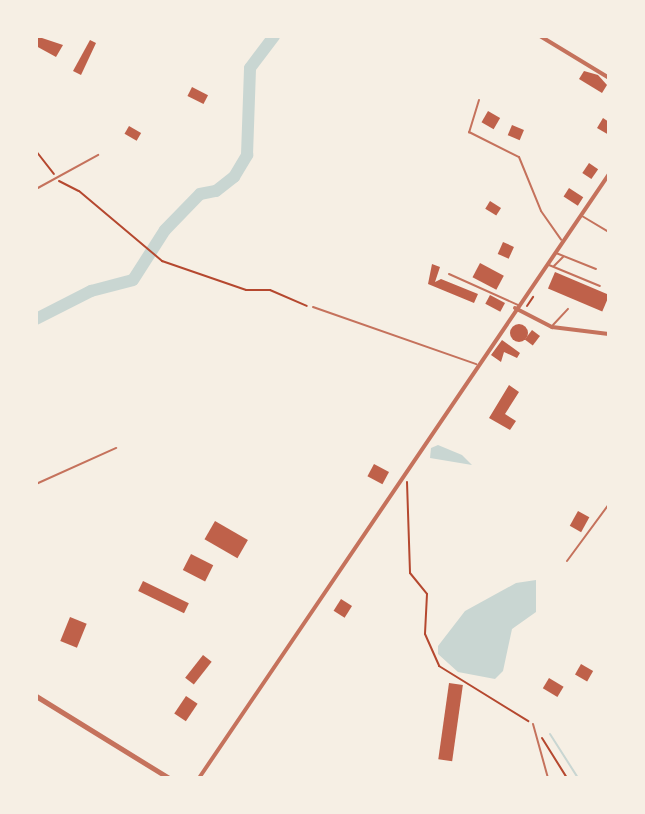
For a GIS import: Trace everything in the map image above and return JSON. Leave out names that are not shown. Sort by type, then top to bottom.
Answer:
[{"type":"street","points":[[540,36],[609,78]]},
{"type":"street","points":[[199,778],[407,473],[477,364],[609,174]]},
{"type":"street","points":[[517,306],[552,327],[609,334]]},
{"type":"street","points":[[36,696],[169,778]]},
{"type":"lane","points":[[479,100],[469,132],[519,157],[541,211],[562,240]]},
{"type":"lane","points":[[36,189],[98,155]]},
{"type":"lane","points":[[581,215],[609,232]]},
{"type":"lane","points":[[554,252],[596,269]]},
{"type":"lane","points":[[554,266],[564,256]]},
{"type":"lane","points":[[546,263],[600,286]]},
{"type":"lane","points":[[449,274],[517,306]]},
{"type":"lane","points":[[313,307],[477,364]]},
{"type":"lane","points":[[552,327],[568,309]]},
{"type":"lane","points":[[36,484],[116,448]]},
{"type":"lane","points":[[567,561],[609,504]]},
{"type":"lane","points":[[533,724],[548,778]]},
{"type":"path","points":[[36,151],[55,180],[79,191],[162,261],[313,307]]},
{"type":"path","points":[[407,473],[410,573],[427,594],[425,634],[439,666],[533,724]]},
{"type":"path","points":[[542,738],[567,778]]},
{"type":"shaded area","points":[[438,445],[462,455],[472,465],[430,458],[431,448]]},
{"type":"shaded area","points":[[536,580],[536,612],[512,629],[503,671],[495,679],[458,672],[438,654],[438,646],[465,611],[516,583]]},
{"type":"building","points":[[36,36],[63,45],[56,57],[36,46]]},
{"type":"building","points":[[90,40],[96,43],[81,75],[73,71]]},
{"type":"building","points":[[584,71],[598,75],[607,85],[602,93],[579,79]]},
{"type":"building","points":[[192,87],[208,95],[203,104],[187,96]]},
{"type":"building","points":[[488,111],[500,118],[494,129],[482,122]]},
{"type":"building","points":[[603,118],[609,122],[609,135],[597,128]]},
{"type":"building","points":[[512,125],[524,130],[520,140],[508,135]]},
{"type":"building","points":[[129,126],[141,133],[137,141],[125,134]]},
{"type":"building","points":[[589,163],[598,169],[591,179],[582,173]]},
{"type":"building","points":[[569,188],[583,197],[578,206],[564,196]]},
{"type":"building","points":[[490,201],[501,208],[496,216],[485,209]]},
{"type":"building","points":[[503,242],[514,247],[509,259],[498,254]]},
{"type":"building","points":[[480,263],[504,276],[496,290],[472,277]]},
{"type":"building","points":[[432,264],[440,267],[435,282],[441,279],[478,294],[474,303],[428,284]]},
{"type":"building","points":[[555,272],[609,295],[602,312],[548,289]]},
{"type":"building","points":[[490,295],[505,303],[500,312],[485,304]]},
{"type":"building","points":[[515,324],[523,324],[528,333],[526,340],[515,342],[510,337],[510,329]]},
{"type":"building","points":[[532,330],[540,336],[533,346],[525,340]]},
{"type":"building","points":[[502,340],[520,353],[517,358],[504,352],[501,362],[491,355]]},
{"type":"building","points":[[509,385],[519,392],[505,414],[516,421],[510,430],[489,418]]},
{"type":"building","points":[[374,464],[389,472],[382,484],[367,476]]},
{"type":"building","points":[[578,511],[589,517],[581,532],[570,526]]},
{"type":"building","points":[[215,521],[248,540],[237,558],[204,539]]},
{"type":"building","points":[[191,554],[213,565],[205,581],[183,570]]},
{"type":"building","points":[[143,581],[189,603],[184,613],[138,591]]},
{"type":"building","points":[[341,599],[352,606],[345,618],[334,611]]},
{"type":"building","points":[[70,617],[87,624],[77,648],[60,641]]},
{"type":"building","points":[[203,655],[212,662],[194,685],[185,678]]},
{"type":"building","points":[[581,664],[593,671],[587,681],[575,674]]},
{"type":"building","points":[[549,678],[564,687],[557,697],[543,688]]},
{"type":"building","points":[[449,683],[463,685],[452,761],[438,759]]},
{"type":"building","points":[[186,696],[198,704],[186,721],[174,713]]},
{"type":"waterway","points":[[36,319],[91,291],[133,280],[165,230],[200,194],[216,191],[234,177],[247,155],[250,68],[274,36]]},
{"type":"waterway","points":[[550,734],[578,778]]}]
